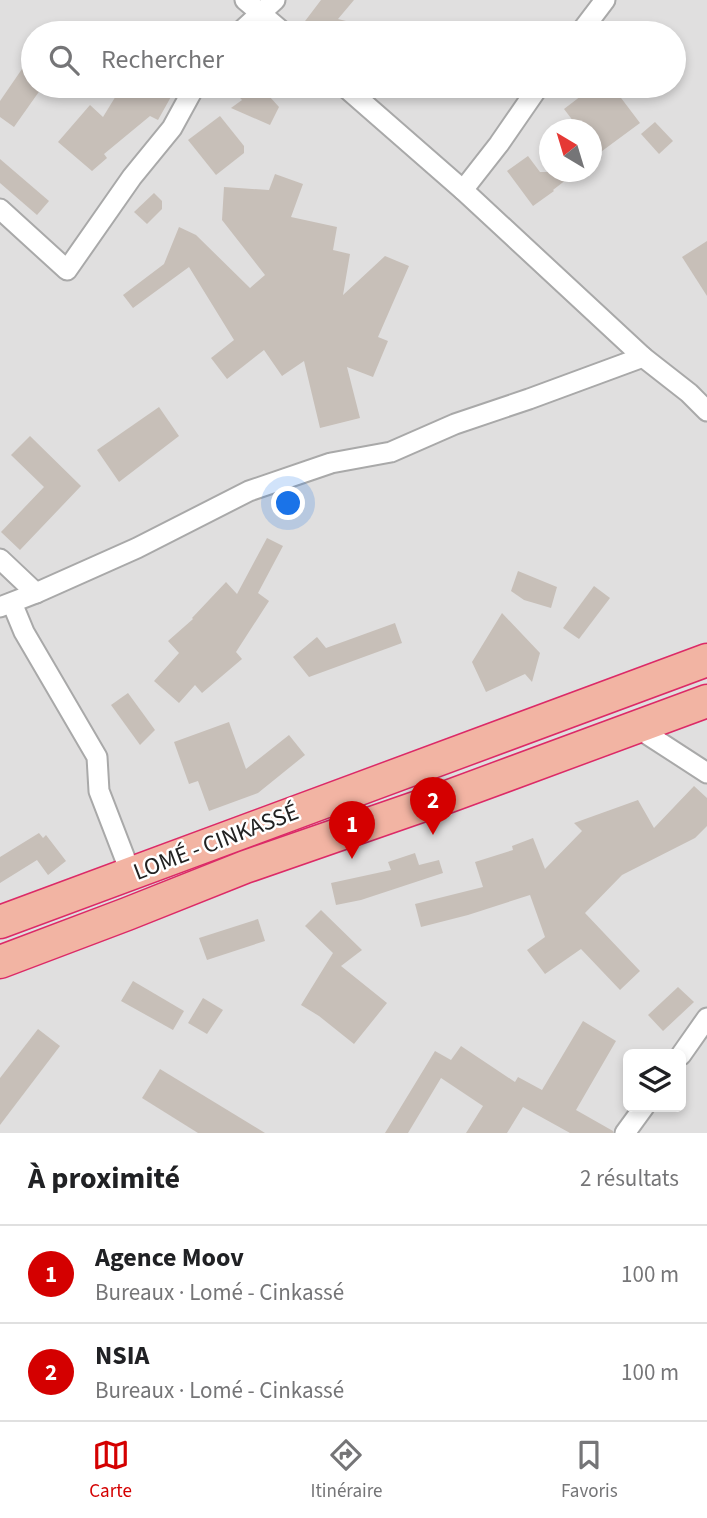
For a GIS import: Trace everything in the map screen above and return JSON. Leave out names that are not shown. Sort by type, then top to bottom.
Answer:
[{"type":"highway","name":"LOMÉ - CINKASSÉ","points":[[0,922],[707,660]]},
{"type":"highway","name":"LOMÉ - CINKASSÉ","points":[[0,962],[245,867],[447,797],[707,701]]},
{"type":"highway","points":[[231,836],[245,867]]},
{"type":"street","points":[[245,0],[268,6]]},
{"type":"street","points":[[589,21],[606,0]]},
{"type":"street","points":[[252,21],[268,6]]},
{"type":"street","points":[[0,209],[67,270],[132,177],[173,128],[189,98]]},
{"type":"street","points":[[358,98],[463,190],[643,357],[689,393],[707,411]]},
{"type":"street","points":[[463,190],[531,98]]},
{"type":"street","points":[[131,874],[99,791],[97,757],[6,605],[137,548],[249,491],[331,463],[391,452],[455,424],[643,357]]},
{"type":"street","points":[[0,559],[36,593]]},
{"type":"street","points":[[636,727],[707,773]]},
{"type":"street","points":[[685,1049],[707,1018]]},
{"type":"street","points":[[625,1133],[640,1112]]},
{"type":"shaded area","points":[[0,0],[707,0],[707,1133],[0,1133]]},
{"type":"building","points":[[321,0],[354,0],[338,19],[346,21],[305,21]]},
{"type":"building","points":[[21,70],[21,98],[35,98],[14,127],[0,117],[0,101]]},
{"type":"building","points":[[115,98],[170,98],[158,120],[150,116],[104,154],[107,158],[92,171],[58,142],[90,105],[103,117]]},
{"type":"building","points":[[240,98],[271,98],[279,107],[270,125],[231,108],[242,100]]},
{"type":"building","points":[[578,98],[621,98],[640,123],[602,151],[602,119],[572,119],[564,109]]},
{"type":"building","points":[[220,116],[244,146],[244,153],[216,175],[188,140]]},
{"type":"building","points":[[655,122],[673,141],[659,154],[641,134]]},
{"type":"building","points":[[528,156],[539,171],[539,182],[563,182],[533,206],[507,171]]},
{"type":"building","points":[[0,159],[49,201],[37,215],[0,183]]},
{"type":"building","points":[[275,174],[303,184],[291,217],[337,227],[333,250],[350,254],[343,295],[385,256],[409,266],[378,337],[388,341],[373,377],[347,367],[360,418],[320,428],[304,361],[282,376],[264,350],[227,379],[211,358],[234,340],[189,267],[133,308],[123,295],[164,264],[179,227],[196,235],[250,288],[265,275],[222,220],[224,187],[269,190]]},
{"type":"building","points":[[154,193],[162,201],[162,209],[147,224],[134,212]]},
{"type":"building","points":[[707,241],[707,296],[682,257]]},
{"type":"building","points":[[159,407],[179,436],[119,482],[97,450]]},
{"type":"building","points":[[30,436],[81,486],[20,550],[1,532],[44,487],[11,455]]},
{"type":"building","points":[[267,538],[283,546],[258,593],[269,601],[236,652],[242,659],[202,693],[195,685],[179,703],[154,681],[179,653],[168,641],[193,619],[226,582],[237,594]]},
{"type":"building","points":[[518,571],[557,587],[551,608],[524,600],[511,591]]},
{"type":"building","points":[[594,586],[610,598],[579,639],[563,628]]},
{"type":"building","points":[[502,613],[540,653],[532,682],[525,674],[486,692],[472,662]]},
{"type":"building","points":[[395,623],[402,643],[309,677],[293,657],[317,637],[326,648]]},
{"type":"building","points":[[128,693],[155,730],[140,745],[111,705]]},
{"type":"building","points":[[229,722],[246,769],[289,735],[305,755],[258,793],[209,811],[198,781],[189,784],[174,742]]},
{"type":"building","points":[[694,786],[707,798],[707,826],[695,838],[622,875],[585,913],[640,971],[620,990],[581,949],[545,974],[527,950],[545,937],[530,895],[421,927],[415,904],[483,887],[475,862],[513,850],[512,846],[533,838],[545,869],[582,831],[574,823],[638,800],[654,828]]},
{"type":"building","points":[[39,833],[43,838],[46,835],[66,861],[48,875],[37,860],[0,883],[0,857]]},
{"type":"building","points":[[415,853],[419,865],[439,860],[443,873],[361,900],[336,905],[331,883],[391,870],[388,862]]},
{"type":"building","points":[[321,910],[362,950],[341,966],[387,1003],[354,1044],[301,1005],[333,953],[305,926]]},
{"type":"building","points":[[258,919],[265,941],[207,960],[199,938]]},
{"type":"building","points":[[133,981],[184,1011],[173,1030],[121,1001]]},
{"type":"building","points":[[678,987],[694,1002],[663,1031],[648,1015]]},
{"type":"building","points":[[203,998],[223,1010],[207,1034],[188,1023]]},
{"type":"building","points":[[583,1021],[616,1041],[576,1110],[613,1133],[570,1133],[523,1107],[507,1133],[466,1133],[483,1106],[441,1078],[408,1133],[385,1133],[435,1051],[451,1060],[461,1046],[515,1082],[518,1077],[542,1090]]},
{"type":"building","points":[[38,1029],[60,1046],[0,1125],[0,1078]]},
{"type":"building","points":[[160,1069],[265,1133],[198,1133],[142,1098]]},
{"type":"place","name":"NSIA","points":[[433,835]]},
{"type":"place","name":"Agence Moov","points":[[352,859]]}]
